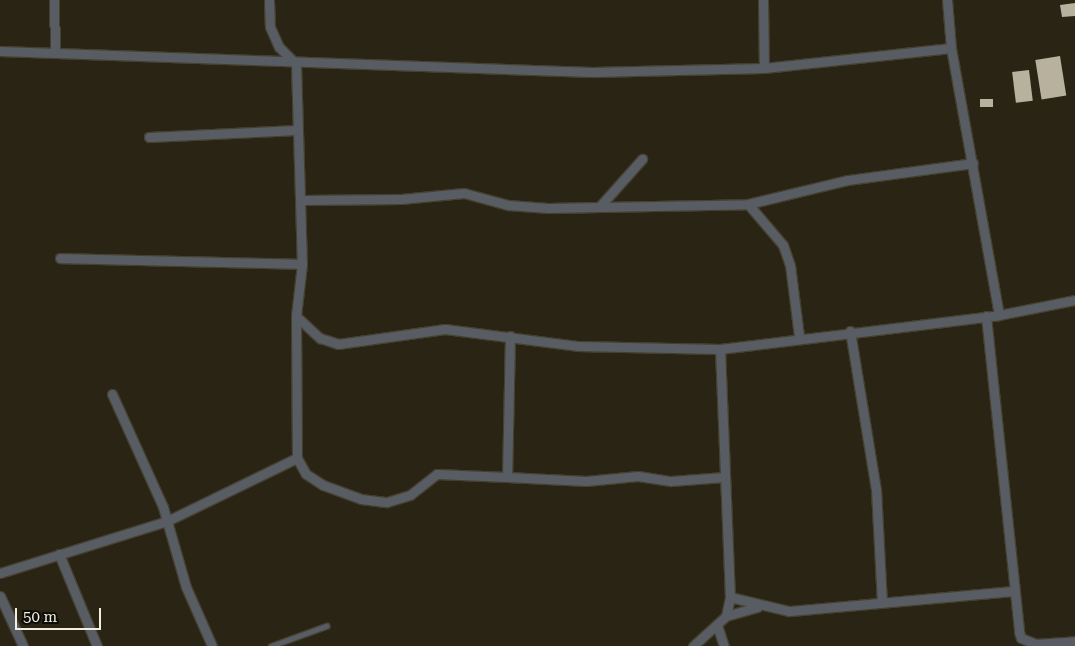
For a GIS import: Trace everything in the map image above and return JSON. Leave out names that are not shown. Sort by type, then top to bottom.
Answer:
[{"type":"street","points":[[54,0],[55,53]]},
{"type":"street","points":[[269,0],[270,27],[279,47],[296,64],[296,130],[302,200],[302,264],[296,316],[297,458],[306,474],[323,485],[362,499],[387,502],[410,494],[437,474],[586,481],[638,476],[671,481],[724,477]]},
{"type":"street","points":[[763,0],[764,68]]},
{"type":"street","points":[[947,0],[952,48],[999,315]]},
{"type":"street","points":[[0,51],[296,64],[593,72],[764,68],[952,48]]},
{"type":"street","points":[[149,137],[296,130]]},
{"type":"street","points":[[601,205],[642,159]]},
{"type":"street","points":[[302,200],[401,199],[464,193],[508,206],[748,204],[848,180],[973,163]]},
{"type":"street","points":[[748,204],[783,244],[790,265],[799,336]]},
{"type":"street","points":[[60,258],[302,264]]},
{"type":"street","points":[[296,316],[320,338],[338,344],[445,329],[577,346],[720,349],[799,336],[999,315],[1075,300]]},
{"type":"street","points":[[986,316],[1014,591],[1021,638],[1036,644],[1075,642]]},
{"type":"street","points":[[850,331],[876,489],[882,603]]},
{"type":"street","points":[[507,477],[510,336]]},
{"type":"street","points":[[693,646],[726,616],[730,597],[720,349]]},
{"type":"street","points":[[112,394],[167,521],[186,587],[212,646]]},
{"type":"street","points":[[0,573],[167,521],[297,458]]},
{"type":"street","points":[[59,554],[97,646]]},
{"type":"street","points":[[730,597],[758,607],[788,611],[1014,591]]},
{"type":"street","points":[[0,596],[23,646]]},
{"type":"street","points":[[726,616],[758,607]]},
{"type":"street","points":[[718,625],[724,646]]},
{"type":"lane","points":[[272,646],[326,626]]},
{"type":"building","points":[[1075,3],[1075,16],[1062,17],[1060,5]]},
{"type":"building","points":[[1060,56],[1066,96],[1042,99],[1035,60]]},
{"type":"building","points":[[1029,70],[1033,101],[1016,103],[1012,72]]},
{"type":"building","points":[[980,99],[993,99],[993,107],[980,107]]}]
